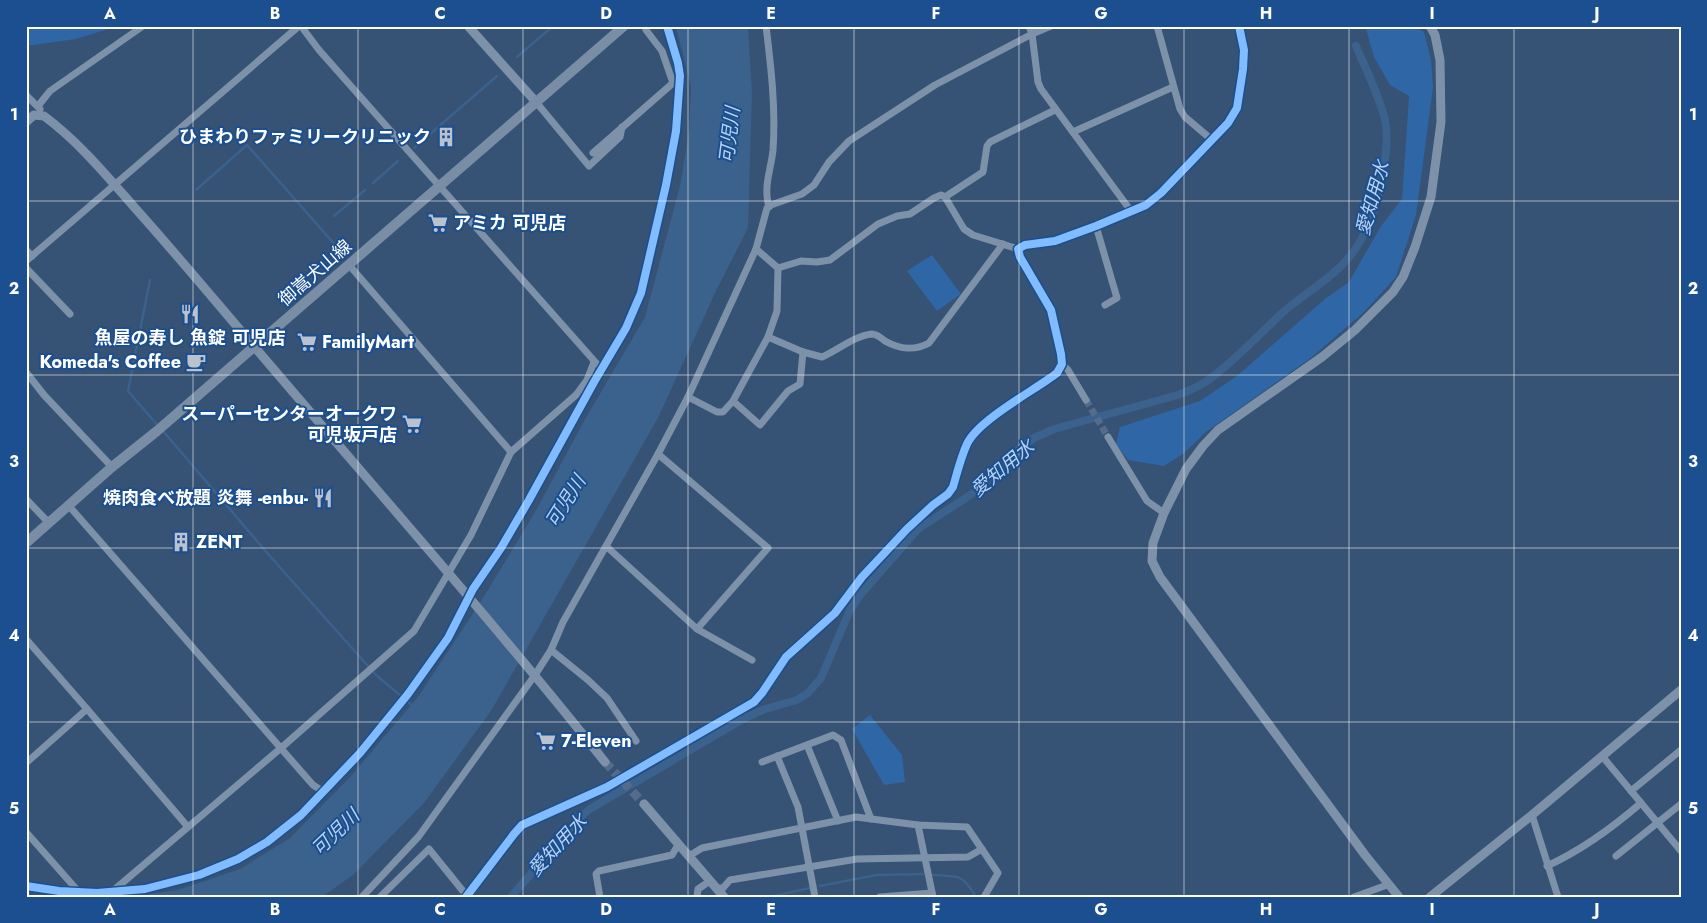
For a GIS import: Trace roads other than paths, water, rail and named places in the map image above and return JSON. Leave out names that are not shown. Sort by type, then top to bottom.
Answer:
[{"type":"main road","name":"御嵩犬山線","points":[[26,543],[624,26]]},
{"type":"street","points":[[26,122],[39,110],[50,91],[143,26]]},
{"type":"street","points":[[26,250],[29,258],[300,26],[319,50],[594,362],[602,368]]},
{"type":"street","points":[[468,26],[536,102],[589,166],[620,137],[622,126]]},
{"type":"street","points":[[26,886],[59,891],[97,893],[145,890],[199,875],[238,859],[267,842],[324,792],[360,753],[403,699],[472,602],[473,590],[501,548],[529,500],[626,328],[641,293],[666,185],[676,131],[680,76],[667,26]]},
{"type":"street","points":[[766,26],[773,105],[773,150],[766,195],[769,207]]},
{"type":"street","points":[[1029,26],[1041,90],[1131,211]]},
{"type":"street","points":[[362,897],[419,836],[536,675],[551,650],[563,622],[688,397],[756,249],[767,208],[771,204],[802,194],[814,185],[829,162],[849,141],[879,123],[915,97],[1032,34],[1051,26]]},
{"type":"street","points":[[1157,26],[1180,109],[1184,117],[1212,140]]},
{"type":"street","points":[[1018,249],[1024,245],[1055,241],[1096,226],[1146,205],[1162,193],[1228,123],[1237,108],[1244,50],[1239,26]]},
{"type":"street","points":[[1398,897],[1387,885],[1160,577],[1152,561],[1153,543],[1164,513],[1186,469],[1203,446],[1218,430],[1322,357],[1355,330],[1393,292],[1403,277],[1415,248],[1431,197],[1441,122],[1440,60],[1430,26]]},
{"type":"street","points":[[593,152],[673,83],[662,51],[646,30]]},
{"type":"street","points":[[670,76],[679,68]]},
{"type":"street","points":[[1073,132],[1173,87]]},
{"type":"street","points":[[26,95],[115,184],[201,283],[536,675],[605,762]]},
{"type":"street","points":[[778,268],[801,261],[816,262],[830,260],[878,224],[898,216],[910,214],[938,196],[945,197],[983,172],[987,146],[990,142],[1055,110]]},
{"type":"street","points":[[945,197],[964,229],[973,235],[1018,249]]},
{"type":"street","points":[[1096,226],[1117,298],[1105,305]]},
{"type":"street","points":[[768,337],[803,352],[822,357],[858,338],[875,334],[893,346],[910,349],[920,348],[929,343],[1003,244]]},
{"type":"street","points":[[756,249],[778,268]]},
{"type":"street","points":[[1018,249],[1020,257],[1051,310],[1062,364],[1068,370],[1086,400]]},
{"type":"street","points":[[349,265],[511,452]]},
{"type":"street","points":[[26,268],[70,314]]},
{"type":"street","points":[[688,397],[716,412],[723,412],[733,401],[768,337],[777,311],[778,268]]},
{"type":"street","points":[[733,401],[760,425],[788,391],[800,384],[803,352]]},
{"type":"street","points":[[114,891],[414,631],[470,535],[511,452],[576,395],[587,380],[594,362]]},
{"type":"street","points":[[380,897],[429,849],[467,896],[522,825],[607,787],[754,702],[786,657],[835,613],[862,577],[907,529],[948,494],[953,487],[967,443],[973,434],[986,422],[1057,373],[1062,364]]},
{"type":"street","points":[[26,372],[57,410],[112,467]]},
{"type":"street","points":[[1108,437],[1148,502],[1164,513]]},
{"type":"street","points":[[658,454],[768,548],[698,628]]},
{"type":"street","points":[[26,500],[48,523]]},
{"type":"street","points":[[68,506],[313,785],[324,792]]},
{"type":"street","points":[[606,546],[698,628],[752,660]]},
{"type":"street","points":[[26,639],[188,827]]},
{"type":"street","points":[[551,650],[607,698],[636,741]]},
{"type":"street","points":[[1430,897],[1532,815],[1681,690]]},
{"type":"street","points":[[26,763],[87,709]]},
{"type":"street","points":[[762,762],[833,736],[838,737],[841,740],[871,819]]},
{"type":"street","points":[[807,745],[838,821]]},
{"type":"street","points":[[1631,790],[1681,750]]},
{"type":"street","points":[[777,756],[798,807],[815,897]]},
{"type":"street","points":[[1602,756],[1681,851]]},
{"type":"street","points":[[1548,866],[1565,858],[1603,834],[1641,803]]},
{"type":"street","points":[[644,804],[724,897]]},
{"type":"street","points":[[1616,856],[1681,804]]},
{"type":"street","points":[[1532,815],[1558,897]]},
{"type":"street","points":[[689,856],[702,848],[856,818],[918,825],[967,827],[998,873],[984,897]]},
{"type":"street","points":[[880,897],[933,895],[918,825]]},
{"type":"street","points":[[26,832],[78,891]]},
{"type":"street","points":[[600,897],[596,874],[599,871],[672,855],[678,845]]},
{"type":"street","points":[[718,888],[723,888],[730,880],[809,866],[857,859],[968,857],[982,849]]},
{"type":"street","points":[[697,897],[698,889],[710,881]]},
{"type":"street","points":[[1354,897],[1387,885]]},
{"type":"water","name":"可児川","points":[[676,26],[748,26],[752,93],[748,228],[716,291],[658,418],[491,711],[424,803],[353,875],[322,897],[129,897],[178,890],[240,869],[290,838],[351,776],[418,697],[483,598],[535,512],[584,421],[645,317],[680,186],[689,132],[691,87]]},
{"type":"waterway","points":[[517,57],[553,26]]},
{"type":"waterway","name":"愛知用水","points":[[511,897],[577,820],[590,809],[743,719],[765,709],[797,700],[808,693],[821,678],[850,610],[860,595],[918,529],[978,490],[1019,449],[1034,438],[1054,429],[1178,395],[1202,384],[1232,360],[1282,313],[1339,268],[1358,245],[1370,219],[1376,202],[1386,149],[1387,133],[1385,120],[1376,92],[1356,46]]},
{"type":"waterway","points":[[414,148],[497,76]]},
{"type":"waterway","points":[[196,190],[247,145],[345,256]]},
{"type":"waterway","points":[[373,183],[398,161]]},
{"type":"waterway","points":[[334,216],[365,190]]},
{"type":"waterway","points":[[150,280],[128,391],[159,427]]},
{"type":"waterway","points":[[163,431],[269,555],[376,675],[413,706]]},
{"type":"waterway","points":[[820,886],[876,875],[923,874]]},
{"type":"waterway","points":[[932,875],[959,878],[967,884],[976,897]]},
{"type":"waterway","points":[[769,897],[810,888]]},
{"type":"tunnel","points":[[1086,400],[1108,437]]},
{"type":"tunnel","points":[[605,762],[644,804]]},
{"type":"place","name":"ひまわりファミリークリニック","points":[[446,137]]},
{"type":"place","name":"アミカ 可児店","points":[[438,223]]},
{"type":"place","name":"魚屋の寿し 魚錠 可児店","points":[[190,314]]},
{"type":"place","name":"FamilyMart","points":[[307,342]]},
{"type":"place","name":"Komeda's Coffee","points":[[196,362]]},
{"type":"place","name":"スーパーセンターオークワ 可児坂戸店","points":[[412,424]]},
{"type":"place","name":"焼肉食べ放題 炎舞 ‐enbu‐","points":[[323,498]]},
{"type":"place","name":"ZENT","points":[[181,542]]},
{"type":"place","name":"7-Eleven","points":[[546,741]]}]
